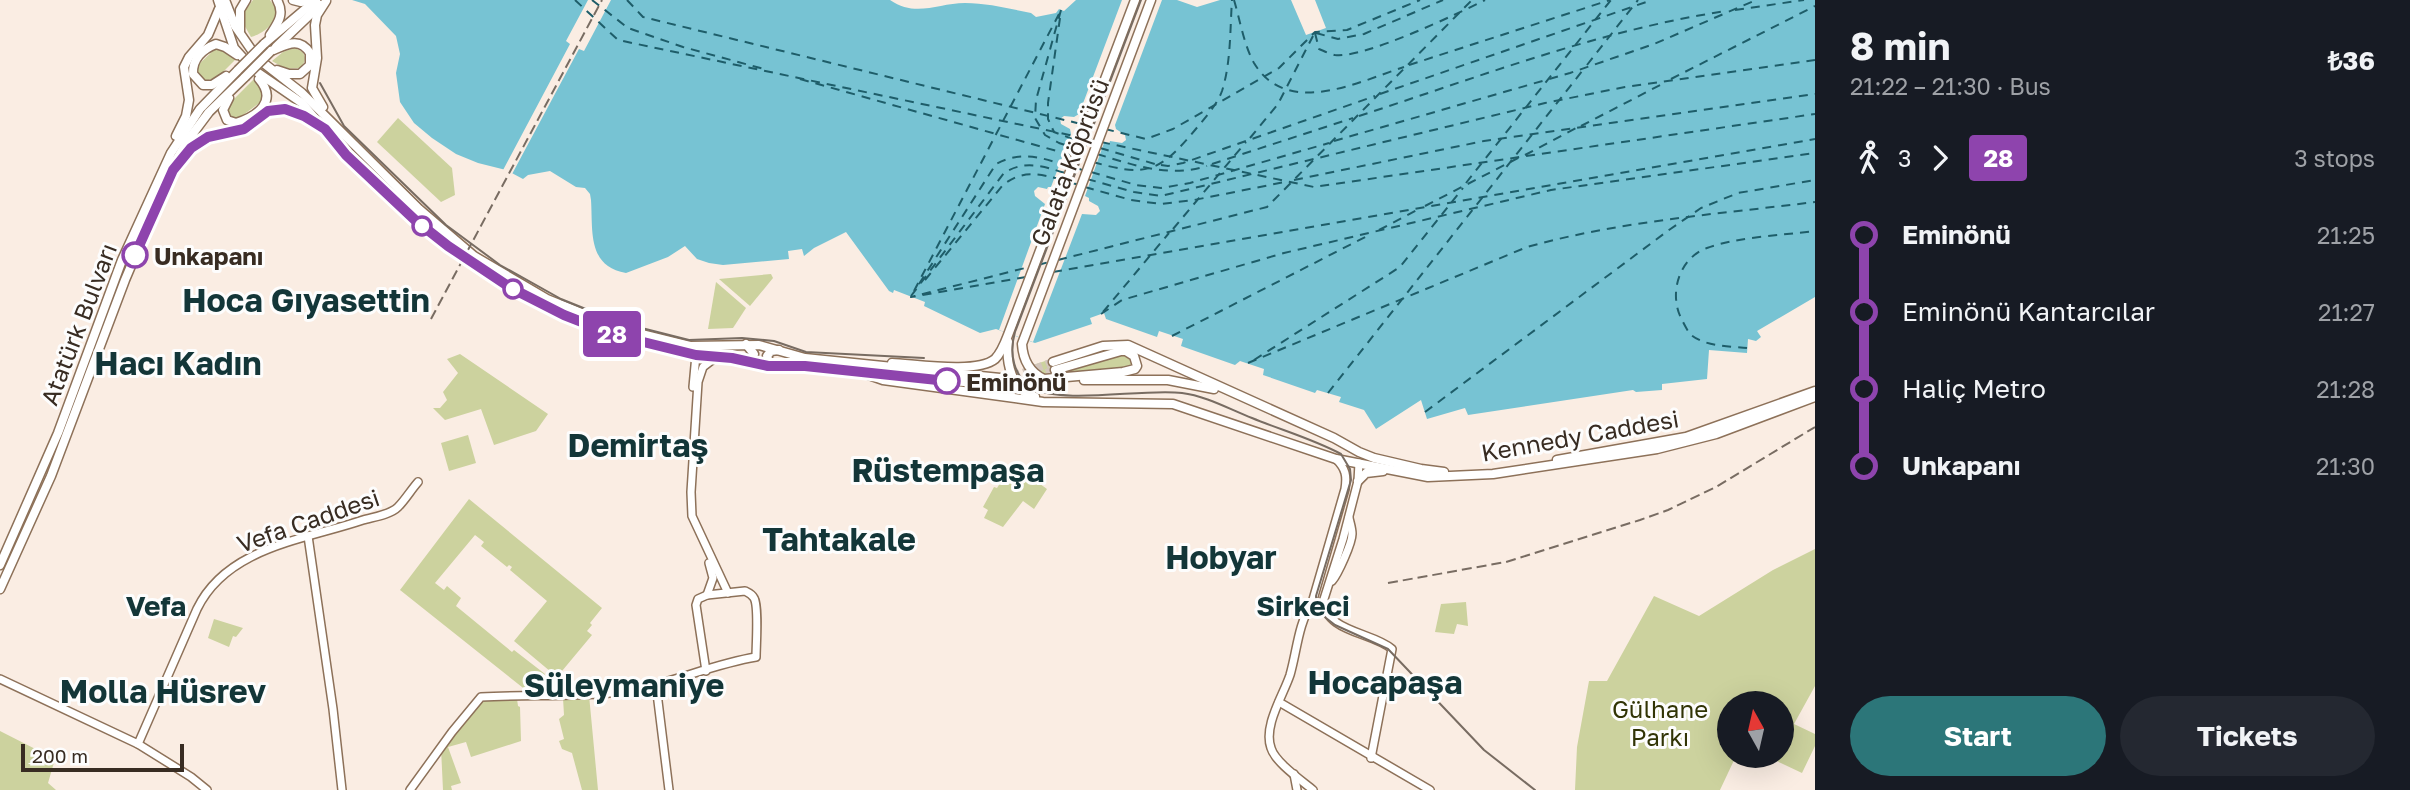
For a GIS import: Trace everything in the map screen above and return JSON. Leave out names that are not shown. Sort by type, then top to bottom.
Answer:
[{"type":"main road","points":[[240,34],[240,10],[246,0]]},
{"type":"main road","points":[[268,48],[280,19],[281,7],[277,0]]},
{"type":"main road","points":[[293,0],[314,0]]},
{"type":"main road","points":[[268,48],[314,0]]},
{"type":"main road","name":"Galata Köprüsü","points":[[1008,335],[1135,0]]},
{"type":"main road","name":"Galata Köprüsü","points":[[1066,379],[1044,379],[1032,371],[1023,356],[1023,339],[1151,0]]},
{"type":"main road","points":[[327,1],[317,15],[315,25],[317,58],[312,88],[318,102],[356,149],[445,233],[495,270],[564,308],[696,355],[768,366],[782,365]]},
{"type":"main road","name":"Atatürk Bulvarı","points":[[0,565],[58,433],[122,260],[175,146],[200,109],[268,48],[327,1]]},
{"type":"main road","points":[[221,2],[257,58],[302,93],[336,126]]},
{"type":"main road","points":[[221,2],[227,32],[239,56]]},
{"type":"main road","points":[[175,146],[189,100],[184,67],[208,35],[221,2]]},
{"type":"main road","points":[[267,67],[297,75],[307,69],[311,62],[307,48],[299,43],[268,48]]},
{"type":"main road","points":[[212,45],[220,45],[239,56],[268,90],[267,100],[248,118],[231,123],[223,113],[224,104],[241,73],[208,86],[199,83],[192,70],[198,56],[212,45]]},
{"type":"main road","points":[[254,71],[302,103],[346,155],[415,220],[487,273],[564,315],[615,335],[661,344],[746,344],[779,349],[805,358],[1000,382],[866,374],[769,362],[766,358],[768,353],[779,349]]},
{"type":"main road","name":"Atatürk Bulvarı","points":[[0,589],[51,476],[125,279],[173,170],[188,140],[241,73]]},
{"type":"main road","points":[[173,170],[201,140],[244,129],[268,111],[293,111],[325,129]]},
{"type":"main road","points":[[850,362],[971,368],[981,366],[997,356],[1008,335]]},
{"type":"main road","points":[[1008,335],[1007,362],[1014,379],[1028,395],[1054,402]]},
{"type":"main road","points":[[743,361],[751,359],[754,354],[746,344]]},
{"type":"main road","points":[[1066,379],[1130,371],[1137,366],[1136,359],[1126,351],[1054,366],[1103,346],[1128,345],[1237,395]]},
{"type":"main road","points":[[696,355],[714,346]]},
{"type":"main road","name":"Kennedy Caddesi","points":[[866,374],[883,380],[1054,402],[1173,404],[1336,459],[1428,477],[1473,475],[1639,453],[1726,430],[1815,397]]},
{"type":"main road","points":[[1066,379],[1168,380],[1237,395]]},
{"type":"main road","name":"Kennedy Caddesi","points":[[1237,395],[1368,456],[1421,469],[1473,475],[1686,437],[1815,391]]},
{"type":"main road","points":[[1349,446],[1359,463]]},
{"type":"main road","points":[[1358,481],[1366,473],[1391,470]]},
{"type":"street","points":[[696,355],[688,510],[712,571],[709,592]]},
{"type":"street","points":[[716,357],[704,367],[698,383],[691,501],[694,523],[727,590]]},
{"type":"street","points":[[1313,790],[1273,754],[1270,733],[1290,674],[1306,613],[1312,603],[1347,479],[1343,466],[1336,459]]},
{"type":"street","points":[[1359,463],[1358,481],[1324,599],[1325,611],[1329,617],[1392,649],[1371,758]]},
{"type":"street","name":"Vefa Caddesi","points":[[138,744],[204,595],[218,580],[247,558],[394,510],[418,482]]},
{"type":"street","points":[[308,536],[342,790]]},
{"type":"street","points":[[410,790],[479,698],[625,691],[656,685],[757,657],[755,598],[745,591],[709,592],[698,599],[696,605],[706,671]]},
{"type":"street","points":[[1312,603],[1324,599]]},
{"type":"street","points":[[0,678],[138,744],[207,790]]},
{"type":"street","points":[[656,685],[669,790]]},
{"type":"street","points":[[1279,702],[1430,790]]},
{"type":"street","points":[[1294,773],[1297,790]]},
{"type":"street","points":[[192,790],[196,781]]},
{"type":"green space","points":[[253,0],[270,0],[275,7],[272,22],[266,30],[251,37],[243,23],[244,12]]},
{"type":"green space","points":[[294,48],[304,56],[300,68],[286,69],[272,61],[283,52]]},
{"type":"green space","points":[[215,49],[223,50],[235,60],[219,76],[206,81],[197,73],[197,66]]},
{"type":"green space","points":[[254,79],[264,90],[262,101],[239,118],[231,119],[227,111],[232,101]]},
{"type":"green space","points":[[398,118],[452,168],[455,195],[441,202],[377,142]]},
{"type":"green space","points":[[771,274],[773,278],[750,306],[719,279]]},
{"type":"green space","points":[[716,282],[746,308],[733,328],[708,329]]},
{"type":"green space","points":[[460,354],[548,414],[536,431],[494,445],[481,409],[445,420],[433,408],[440,408],[447,400],[443,392],[458,373],[447,359]]},
{"type":"green space","points":[[1112,356],[1131,356],[1134,363],[1123,368],[1048,375],[1039,372],[1033,365],[1051,359],[1056,373]]},
{"type":"green space","points":[[468,435],[476,463],[449,471],[441,443]]},
{"type":"green space","points":[[1012,464],[1047,489],[1034,509],[1023,501],[1003,527],[984,518],[988,510],[983,507]]},
{"type":"green space","points":[[469,499],[602,608],[587,631],[592,635],[557,677],[514,641],[547,601],[510,570],[512,567],[507,567],[481,546],[484,542],[475,535],[435,583],[444,590],[447,586],[461,598],[456,606],[512,652],[514,650],[545,674],[532,691],[527,691],[400,590]]},
{"type":"green space","name":"Gülhane Parkı","points":[[1815,549],[1815,686],[1794,724],[1794,691],[1717,691],[1717,768],[1730,768],[1720,790],[1575,790],[1577,747],[1589,681],[1607,681],[1654,596],[1699,616],[1773,570]]},
{"type":"green space","points":[[1466,602],[1468,626],[1457,624],[1454,634],[1435,632],[1441,604]]},
{"type":"green space","points":[[214,619],[243,628],[236,637],[233,636],[229,647],[208,638]]},
{"type":"green space","points":[[589,695],[598,790],[582,790],[572,753],[562,749],[559,741],[564,739],[559,719],[564,715],[563,698]]},
{"type":"green space","points":[[517,699],[520,707],[521,741],[471,757],[466,742],[448,747],[461,783],[451,786],[452,790],[443,790],[441,748],[479,701]]},
{"type":"green space","name":"Gülhane Parkı","points":[[1794,724],[1815,734],[1815,746],[1802,773],[1791,768],[1794,768]]},
{"type":"green space","points":[[0,731],[55,759],[48,783],[56,790],[0,790]]},
{"type":"water","points":[[352,0],[890,0],[918,9],[965,3],[982,4],[1031,13],[1036,17],[1056,13],[1059,9],[1064,11],[1076,0],[1177,0],[1197,7],[1220,0],[1291,0],[1306,35],[1326,28],[1315,0],[1815,0],[1815,297],[1757,331],[1761,337],[1756,341],[1748,339],[1747,353],[1709,350],[1707,379],[1662,384],[1662,390],[1633,390],[1468,415],[1465,408],[1427,419],[1421,400],[1376,429],[1364,410],[1339,402],[1341,397],[1317,390],[1315,393],[1263,375],[1264,369],[1240,361],[1235,365],[1181,346],[1183,339],[1159,331],[1157,337],[1106,319],[1104,313],[1090,318],[1092,324],[1035,343],[996,329],[980,333],[924,306],[925,302],[894,290],[893,293],[889,291],[846,232],[804,256],[802,249],[788,251],[789,259],[723,265],[697,259],[685,246],[668,257],[626,273],[613,269],[598,255],[593,235],[590,194],[585,188],[576,187],[550,171],[528,175],[523,179],[506,170],[478,163],[456,154],[414,123],[400,102],[396,73],[400,54],[396,36],[365,4]]},
{"type":"pier","points":[[588,0],[611,0],[584,51],[579,49],[511,176],[502,172],[570,44],[566,41]]},
{"type":"pier","points":[[1122,0],[1162,0],[1115,125],[1116,129],[1125,135],[1126,140],[1122,143],[1104,143],[1085,196],[1098,206],[1100,211],[1096,215],[1082,214],[1033,342],[999,330],[1045,204],[1035,196],[1034,191],[1038,187],[1051,187],[1071,134],[1070,129],[1061,124],[1060,119],[1079,114]]},
{"type":"ferry route","points":[[575,0],[618,40],[1079,137]]},
{"type":"ferry route","points":[[592,0],[628,28],[683,47],[764,69]]},
{"type":"ferry route","points":[[627,0],[643,17],[1085,125]]},
{"type":"ferry route","points":[[1093,162],[1126,169],[1150,168],[1171,155],[1195,130],[1214,107],[1222,91],[1229,58],[1232,0]]},
{"type":"ferry route","points":[[1234,0],[1254,63],[1268,80],[1285,89],[1324,91],[1345,87],[1404,67]]},
{"type":"ferry route","points":[[1105,129],[1146,139],[1173,129],[1279,68],[1315,32],[1347,30],[1420,0]]},
{"type":"ferry route","points":[[1316,33],[1338,39],[1364,34],[1443,0]]},
{"type":"ferry route","points":[[1058,260],[1267,207],[1472,0]]},
{"type":"ferry route","points":[[1315,33],[1319,49],[1335,55],[1348,54],[1410,34],[1485,0]]},
{"type":"ferry route","points":[[1409,65],[1610,0]]},
{"type":"ferry route","points":[[1466,183],[1611,0]]},
{"type":"ferry route","points":[[1587,65],[1638,0]]},
{"type":"ferry route","points":[[1380,94],[1652,0]]},
{"type":"ferry route","points":[[1334,141],[1570,73],[1654,44],[1756,0]]},
{"type":"ferry route","points":[[1735,10],[1804,0]]},
{"type":"ferry route","points":[[1671,79],[1815,6]]},
{"type":"ferry route","points":[[1061,10],[1036,100],[1035,118],[1045,135],[1074,148]]},
{"type":"ferry route","points":[[1359,116],[1586,42],[1679,19],[1726,11]]},
{"type":"ferry route","points":[[914,291],[1059,14]]},
{"type":"ferry route","points":[[1060,18],[1048,119],[1054,132],[1078,141]]},
{"type":"ferry route","points":[[1250,138],[1278,104],[1313,36]]},
{"type":"ferry route","points":[[1087,179],[1134,192],[1161,196],[1545,103],[1625,87],[1815,60]]},
{"type":"ferry route","points":[[1328,393],[1583,70]]},
{"type":"ferry route","points":[[800,79],[1071,155]]},
{"type":"ferry route","points":[[1581,126],[1666,82]]},
{"type":"ferry route","points":[[1294,180],[1484,141],[1815,94]]},
{"type":"ferry route","points":[[1161,165],[1183,163],[1375,96]]},
{"type":"ferry route","points":[[1101,142],[1314,187],[1815,114]]},
{"type":"ferry route","points":[[1212,164],[1353,118]]},
{"type":"ferry route","points":[[1525,155],[1576,128]]},
{"type":"ferry route","points":[[1084,138],[1096,141]]},
{"type":"ferry route","points":[[1053,272],[1815,139]]},
{"type":"ferry route","points":[[1173,229],[1246,142]]},
{"type":"ferry route","points":[[1091,172],[1136,185],[1161,188],[1190,183],[1329,143]]},
{"type":"ferry route","points":[[1100,148],[1155,164]]},
{"type":"ferry route","points":[[1101,314],[1122,300],[1284,253],[1551,190],[1815,153]]},
{"type":"ferry route","points":[[1097,154],[1151,169],[1179,171],[1207,166]]},
{"type":"ferry route","points":[[919,284],[996,164],[1023,156],[1068,166]]},
{"type":"ferry route","points":[[1425,206],[1520,157]]},
{"type":"ferry route","points":[[911,296],[1004,173],[1026,165],[1065,173]]},
{"type":"ferry route","points":[[1074,167],[1085,171]]},
{"type":"ferry route","points":[[925,280],[1003,185],[1025,175],[1063,180]]},
{"type":"ferry route","points":[[1425,412],[1701,208],[1738,193],[1815,180]]},
{"type":"ferry route","points":[[1068,182],[1080,185]]},
{"type":"ferry route","points":[[1085,187],[1131,200],[1161,204],[1285,182]]},
{"type":"ferry route","points":[[1254,360],[1400,267],[1463,188]]},
{"type":"ferry route","points":[[1248,363],[1527,247],[1634,225],[1815,202]]},
{"type":"ferry route","points":[[1379,230],[1417,210]]},
{"type":"ferry route","points":[[1747,348],[1710,344],[1690,334],[1682,320],[1676,299],[1676,288],[1683,268],[1697,253],[1719,244],[1815,231]]},
{"type":"ferry route","points":[[1103,312],[1169,233]]},
{"type":"ferry route","points":[[1172,336],[1371,234]]},
{"type":"ferry route","points":[[1038,265],[1049,262]]},
{"type":"ferry route","points":[[1026,277],[911,297],[1029,267]]},
{"type":"tunnel","points":[[1000,378],[1053,362]]},
{"type":"tunnel","points":[[1000,385],[1018,383],[1055,370]]},
{"type":"tram line","points":[[1141,0],[1015,332],[1012,348],[1017,371],[1026,383],[1047,393],[1084,396],[1166,392],[1191,395],[1341,454],[1350,469],[1351,480],[1316,596],[1317,608],[1335,625],[1388,649],[1484,750],[1535,790]]},
{"type":"tram line","points":[[320,83],[344,126],[446,225],[500,265],[561,299],[618,322],[689,340],[742,338],[774,341],[806,352],[924,358]]},
{"type":"railway","points":[[431,319],[602,0]]},
{"type":"railway","points":[[1388,583],[1506,562],[1668,510],[1716,487],[1815,427]]},
{"type":"bus line","name":"28","points":[[135,255],[173,170],[191,148],[208,137],[244,129],[268,111],[285,109],[304,116],[325,129],[346,155],[415,220],[448,246],[511,288],[564,315],[615,335],[696,355],[732,358],[768,366],[805,366],[947,381]]},
{"type":"place","name":"Unkapanı","points":[[135,255]]},
{"type":"place","name":"Eminönü","points":[[947,381]]},
{"type":"district","name":"Hoca Gıyasettin","points":[[306,300]]},
{"type":"district","name":"Hacı Kadın","points":[[178,363]]},
{"type":"district","name":"Demirtaş","points":[[638,445]]},
{"type":"district","name":"Rüstempaşa","points":[[948,470]]},
{"type":"district","name":"Tahtakale","points":[[839,539]]},
{"type":"district","name":"Hobyar","points":[[1221,557]]},
{"type":"district","name":"Vefa","points":[[156,605]]},
{"type":"district","name":"Sirkeci","points":[[1303,605]]},
{"type":"district","name":"Hocapaşa","points":[[1385,682]]},
{"type":"district","name":"Süleymaniye","points":[[624,685]]},
{"type":"district","name":"Molla Hüsrev","points":[[163,691]]}]
